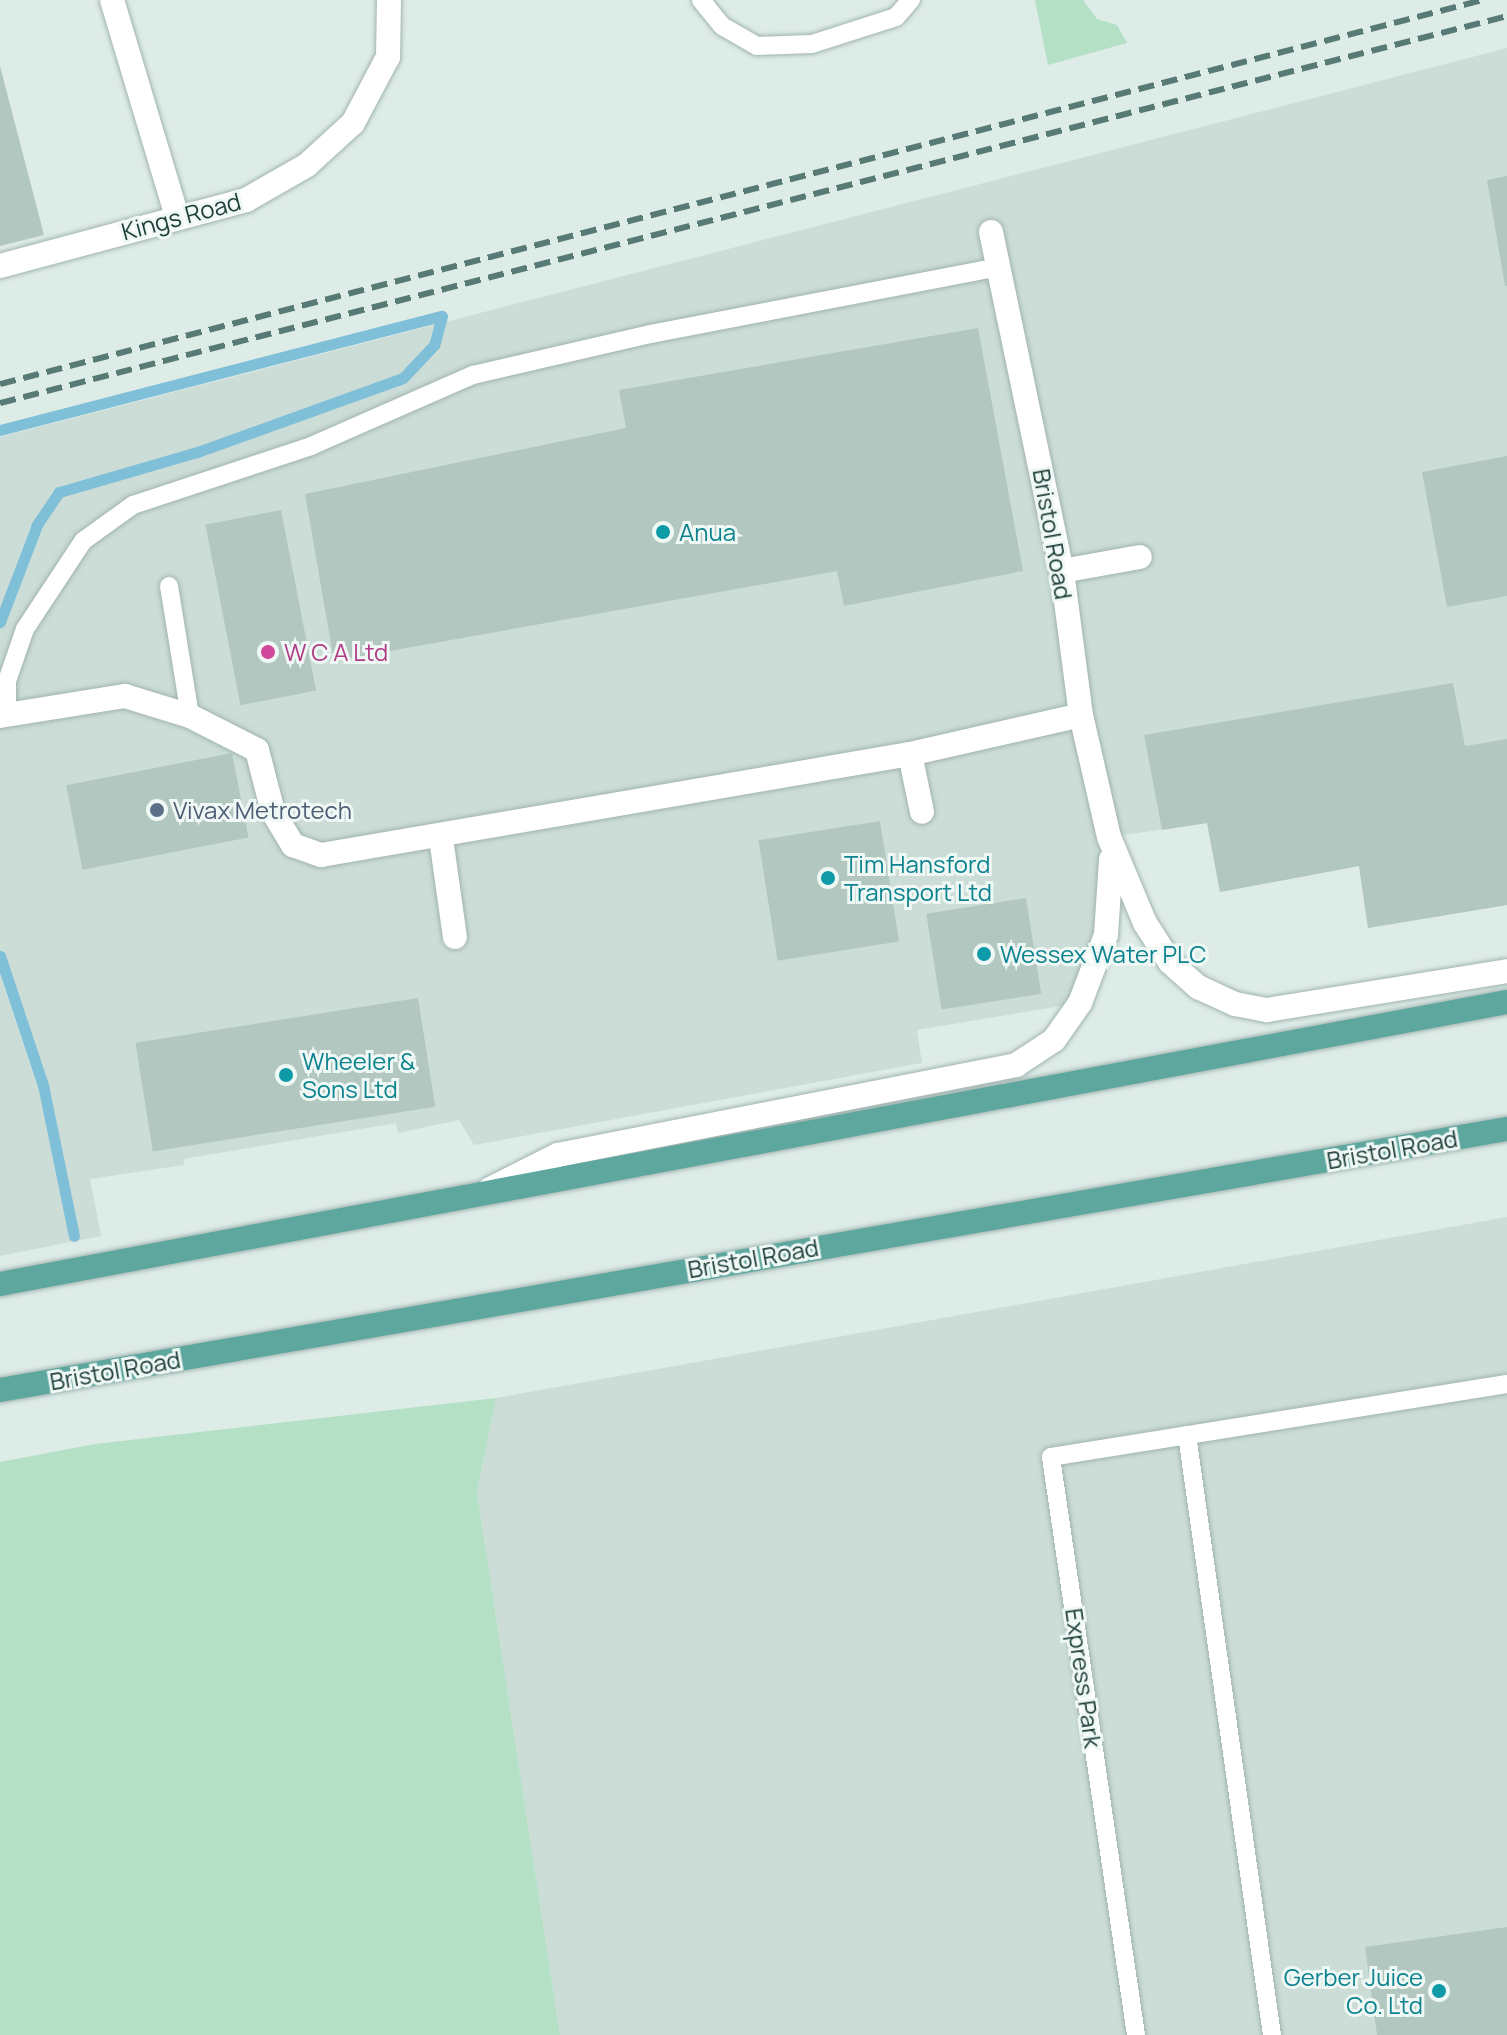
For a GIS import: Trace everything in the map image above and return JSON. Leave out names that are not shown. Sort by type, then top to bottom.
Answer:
[{"type":"main road","name":"Bristol Road","points":[[0,1284],[1507,1002]]},
{"type":"main road","name":"Bristol Road","points":[[0,1390],[1507,1129]]},
{"type":"street","points":[[112,0],[177,217]]},
{"type":"street","name":"Kings Road","points":[[0,266],[246,200],[307,165],[353,123],[388,57],[389,0]]},
{"type":"street","name":"Bristol Road","points":[[484,1192],[558,1155],[1016,1065],[1054,1040],[1080,1003],[1106,935],[1113,887],[1109,837],[1081,715],[1062,571],[991,232]]},
{"type":"street","points":[[1062,571],[1140,557]]},
{"type":"street","points":[[3,715],[125,696],[190,716],[257,750],[273,812],[293,845],[321,855],[441,838],[910,754],[1081,715]]},
{"type":"street","points":[[910,754],[922,812]]},
{"type":"street","name":"Bristol Road","points":[[1109,837],[1145,923],[1170,962],[1198,987],[1235,1004],[1267,1010],[1507,971]]},
{"type":"street","points":[[441,838],[455,937]]},
{"type":"lane","points":[[701,0],[722,26],[757,46],[812,44],[896,17],[911,0]]},
{"type":"lane","points":[[3,715],[7,681],[25,629],[83,541],[133,505],[311,446],[473,375],[651,334],[999,267]]},
{"type":"lane","points":[[169,586],[190,716]]},
{"type":"lane","name":"Express Park","points":[[1136,2035],[1051,1457],[1507,1384]]},
{"type":"lane","points":[[1187,1435],[1272,2035]]},
{"type":"shaded area","points":[[1507,48],[1507,905],[1368,928],[1359,866],[1220,892],[1207,823],[1110,837],[1113,887],[1080,1003],[917,1030],[922,1063],[474,1145],[459,1120],[398,1133],[396,1123],[184,1159],[184,1165],[90,1179],[101,1236],[0,1256],[0,437]]},
{"type":"shaded area","points":[[1507,1217],[1507,2035],[560,2035],[477,1492],[496,1398]]},
{"type":"green space","points":[[1035,0],[1083,0],[1097,19],[1117,25],[1127,43],[1048,65]]},
{"type":"green space","points":[[496,1398],[477,1492],[560,2035],[0,2035],[0,1462],[95,1444]]},
{"type":"building","points":[[0,66],[44,235],[0,246]]},
{"type":"building","points":[[1507,176],[1507,286],[1505,286],[1487,180]]},
{"type":"building","name":"Anua","points":[[978,328],[1023,571],[844,606],[837,571],[334,661],[305,494],[626,428],[619,390]]},
{"type":"building","points":[[1507,456],[1507,596],[1447,607],[1422,472]]},
{"type":"building","points":[[281,510],[316,691],[241,705],[205,525]]},
{"type":"building","points":[[1453,683],[1465,746],[1507,739],[1507,905],[1368,928],[1359,866],[1220,892],[1207,823],[1162,830],[1144,735]]},
{"type":"building","name":"Vivax Metrotech","points":[[232,753],[248,837],[83,870],[66,785]]},
{"type":"building","name":"Tim Hansford Transport Ltd","points":[[880,821],[899,941],[778,961],[759,840]]},
{"type":"building","name":"Wessex Water PLC","points":[[1026,898],[1041,994],[941,1010],[926,914]]},
{"type":"building","name":"Wheeler & Sons Ltd","points":[[418,998],[435,1107],[153,1151],[136,1043]]},
{"type":"building","name":"Gerber Juice Co. Ltd","points":[[1507,1927],[1507,2035],[1377,2035],[1365,1947]]},
{"type":"waterway","points":[[0,430],[442,316],[434,345],[403,378],[197,452],[59,492],[37,525],[0,622]]},
{"type":"waterway","points":[[0,956],[43,1085],[74,1236]]},
{"type":"railway","points":[[0,384],[1483,0]]},
{"type":"railway","points":[[0,403],[1507,16]]},
{"type":"place","name":"Anua","points":[[663,532]]},
{"type":"place","name":"W C A Ltd","points":[[268,652]]},
{"type":"place","name":"Vivax Metrotech","points":[[157,810]]},
{"type":"place","name":"Tim Hansford Transport Ltd","points":[[828,878]]},
{"type":"place","name":"Wessex Water PLC","points":[[984,954]]},
{"type":"place","name":"Wheeler & Sons Ltd","points":[[286,1075]]},
{"type":"place","name":"Gerber Juice Co. Ltd","points":[[1439,1991]]}]
